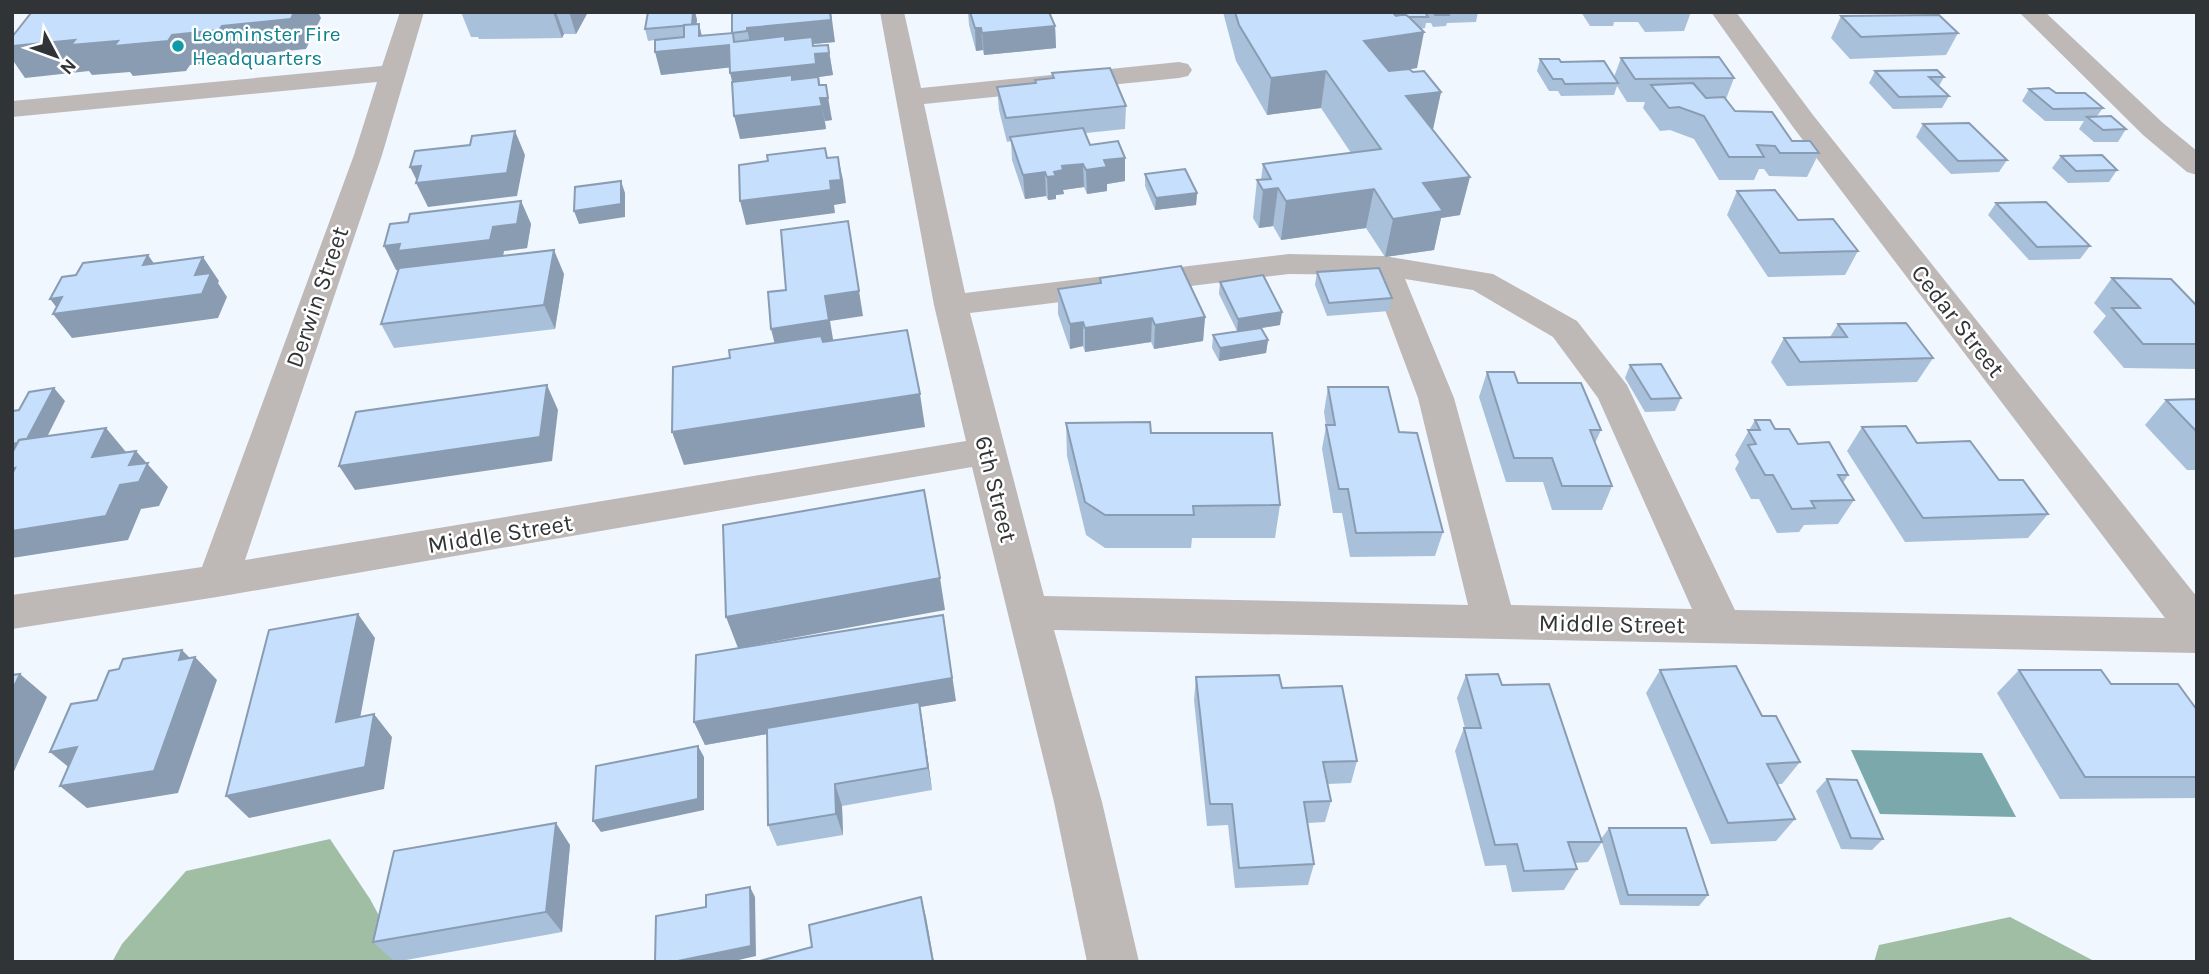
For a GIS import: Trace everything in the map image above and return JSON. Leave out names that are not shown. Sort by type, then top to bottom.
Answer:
[{"type":"street","name":"Derwin Street","points":[[217,581],[368,155],[412,12]]},
{"type":"street","name":"6th Street","points":[[892,12],[951,304],[1078,802],[1114,962]]},
{"type":"street","name":"Cedar Street","points":[[1723,12],[1803,121],[2197,628]]},
{"type":"street","points":[[2031,12],[2153,129],[2197,166]]},
{"type":"street","points":[[909,97],[1179,70]]},
{"type":"street","points":[[12,109],[393,74]]},
{"type":"street","points":[[2153,129],[2197,128]]},
{"type":"street","points":[[951,304],[1289,264],[1384,266],[1482,281],[1565,329],[1614,394],[1721,626]]},
{"type":"street","points":[[1384,266],[1436,398],[1494,622]]},
{"type":"street","name":"Middle Street","points":[[12,612],[217,581],[987,451]]},
{"type":"street","name":"Middle Street","points":[[1028,613],[2197,636]]},
{"type":"green space","points":[[330,839],[370,899],[404,962],[112,962],[122,944],[186,871]]},
{"type":"green space","points":[[2010,917],[2096,962],[1874,962],[1879,945]]},
{"type":"water","points":[[1851,750],[1982,753],[2016,817],[1880,814]]},
{"type":"building","points":[[294,12],[291,19],[222,26],[219,30],[172,35],[168,41],[114,46],[118,41],[71,45],[75,40],[12,46],[12,37],[31,13]]},
{"type":"building","points":[[648,12],[693,12],[692,25],[645,29]]},
{"type":"building","points":[[732,12],[830,12],[831,20],[747,28],[747,31],[732,33]]},
{"type":"building","points":[[970,12],[1049,12],[1055,26],[982,33],[981,28],[975,28]]},
{"type":"building","points":[[1235,12],[1393,12],[1396,16],[1406,14],[1424,32],[1364,41],[1389,71],[1424,71],[1441,92],[1406,96],[1470,177],[1423,183],[1443,211],[1393,219],[1374,189],[1286,201],[1278,188],[1263,190],[1257,180],[1271,179],[1263,164],[1381,149],[1326,71],[1271,78],[1239,25]]},
{"type":"building","points":[[1393,12],[1425,12],[1428,17],[1395,15]]},
{"type":"building","points":[[1434,12],[1448,12],[1449,15],[1435,15]]},
{"type":"building","points":[[1939,15],[1958,33],[1861,37],[1841,16]]},
{"type":"building","points":[[699,24],[699,36],[733,33],[734,42],[785,36],[785,40],[812,37],[813,46],[828,45],[829,53],[815,54],[816,64],[730,73],[729,45],[655,52],[655,40],[684,37],[684,25]]},
{"type":"building","points":[[1719,57],[1734,78],[1635,79],[1621,58]]},
{"type":"building","points":[[1540,59],[1559,59],[1561,62],[1604,61],[1618,83],[1565,84],[1562,79],[1553,79]]},
{"type":"building","points":[[1110,68],[1126,106],[1006,118],[997,87],[1036,83],[1035,80],[1054,78],[1052,73]]},
{"type":"building","points":[[1937,70],[1944,77],[1929,77],[1949,96],[1899,97],[1875,71]]},
{"type":"building","points":[[792,75],[792,80],[818,77],[819,85],[826,85],[828,98],[820,98],[822,106],[734,116],[732,82]]},
{"type":"building","points":[[1693,83],[1706,98],[1724,97],[1735,111],[1772,112],[1792,141],[1810,141],[1819,153],[1780,153],[1775,146],[1757,145],[1764,157],[1729,157],[1704,116],[1679,107],[1669,108],[1651,85]]},
{"type":"building","points":[[2049,88],[2056,93],[2085,93],[2103,108],[2053,109],[2029,89]]},
{"type":"building","points":[[2111,116],[2126,129],[2103,130],[2087,117]]},
{"type":"building","points":[[1969,123],[2007,160],[1958,161],[1923,124]]},
{"type":"building","points":[[1083,128],[1090,145],[1118,141],[1125,158],[1104,160],[1107,167],[1086,170],[1083,164],[1062,166],[1063,170],[1054,172],[1056,176],[1047,177],[1045,172],[1023,175],[1010,137]]},
{"type":"building","points":[[515,131],[507,173],[416,183],[421,166],[410,167],[415,151],[470,145],[472,136]]},
{"type":"building","points":[[825,148],[827,158],[838,157],[841,180],[830,181],[831,190],[740,201],[739,165],[768,161],[767,155]]},
{"type":"building","points":[[2102,155],[2117,170],[2076,171],[2061,156]]},
{"type":"building","points":[[1185,169],[1197,193],[1156,198],[1145,174]]},
{"type":"building","points":[[621,181],[621,204],[574,211],[575,187]]},
{"type":"building","points":[[1775,190],[1798,220],[1833,219],[1858,251],[1780,253],[1737,191]]},
{"type":"building","points":[[521,201],[517,224],[493,227],[490,240],[398,251],[400,244],[384,246],[390,224],[408,222],[410,214]]},
{"type":"building","points":[[2046,202],[2090,246],[2037,247],[1996,203]]},
{"type":"building","points":[[848,221],[859,291],[825,296],[829,320],[771,329],[768,292],[786,290],[781,230]]},
{"type":"building","points":[[554,250],[544,305],[381,324],[399,268]]},
{"type":"building","points":[[148,255],[143,265],[203,257],[195,275],[211,273],[202,294],[53,314],[62,297],[50,299],[62,277],[76,275],[83,263]]},
{"type":"building","points":[[1181,266],[1205,317],[1155,325],[1152,318],[1085,328],[1083,322],[1070,324],[1058,289],[1101,283],[1100,278]]},
{"type":"building","points":[[1379,268],[1392,298],[1329,303],[1317,272]]},
{"type":"building","points":[[1263,275],[1282,312],[1238,319],[1220,282]]},
{"type":"building","points":[[2112,278],[2171,279],[2197,306],[2197,344],[2143,344],[2112,308],[2140,308]]},
{"type":"building","points":[[1906,323],[1933,358],[1800,362],[1784,338],[1847,337],[1838,324]]},
{"type":"building","points":[[1261,328],[1268,340],[1220,348],[1213,335]]},
{"type":"building","points":[[907,330],[920,394],[672,432],[673,367],[730,358],[729,350],[821,336],[823,342]]},
{"type":"building","points":[[1661,364],[1681,398],[1651,399],[1630,365]]},
{"type":"building","points":[[1487,372],[1514,372],[1518,383],[1581,383],[1601,430],[1590,430],[1612,486],[1562,486],[1552,458],[1514,458]]},
{"type":"building","points":[[547,385],[540,437],[339,466],[356,412]]},
{"type":"building","points":[[1328,387],[1388,387],[1399,432],[1417,433],[1443,532],[1356,533],[1348,489],[1339,489],[1326,425],[1335,425]]},
{"type":"building","points":[[54,388],[27,439],[12,444],[12,411],[19,410],[29,392]]},
{"type":"building","points":[[2197,399],[2197,432],[2166,400]]},
{"type":"building","points":[[1755,420],[1770,420],[1775,429],[1789,429],[1798,444],[1829,442],[1848,475],[1838,475],[1854,500],[1811,501],[1815,508],[1792,509],[1773,475],[1765,475],[1748,445],[1756,444],[1748,430],[1760,430]]},
{"type":"building","points":[[1150,422],[1151,433],[1272,433],[1280,505],[1193,506],[1194,515],[1105,515],[1085,502],[1066,423]]},
{"type":"building","points":[[1906,426],[1917,443],[1970,441],[1999,480],[2023,480],[2048,514],[1923,518],[1862,427]]},
{"type":"building","points":[[106,428],[92,457],[136,451],[129,465],[148,463],[139,482],[120,485],[106,516],[12,531],[12,474],[15,468],[12,469],[12,453],[19,440]]},
{"type":"building","points":[[924,490],[940,578],[726,617],[723,525]]},
{"type":"building","points":[[358,614],[336,722],[374,714],[365,767],[226,796],[269,630]]},
{"type":"building","points":[[943,615],[952,678],[694,722],[696,655]]},
{"type":"building","points":[[182,650],[179,660],[195,657],[154,771],[60,786],[77,747],[50,752],[71,704],[97,700],[109,671],[119,669],[123,659]]},
{"type":"building","points":[[1736,666],[1762,716],[1776,716],[1800,762],[1767,764],[1795,819],[1728,823],[1660,670]]},
{"type":"building","points":[[2019,670],[2101,670],[2111,684],[2178,684],[2197,710],[2197,777],[2085,777]]},
{"type":"building","points":[[20,674],[12,691],[12,675]]},
{"type":"building","points":[[1498,674],[1502,685],[1549,684],[1602,842],[1568,842],[1577,869],[1524,871],[1517,844],[1495,845],[1464,728],[1481,728],[1466,675]]},
{"type":"building","points":[[1279,675],[1282,688],[1342,686],[1357,761],[1323,762],[1331,801],[1304,802],[1314,864],[1239,868],[1232,804],[1210,804],[1196,677]]},
{"type":"building","points":[[919,702],[928,768],[835,784],[836,814],[768,825],[767,728]]},
{"type":"building","points":[[698,746],[698,799],[593,821],[596,766]]},
{"type":"building","points":[[1827,779],[1857,780],[1883,839],[1851,838]]},
{"type":"building","points":[[556,823],[546,912],[373,942],[394,851]]},
{"type":"building","points":[[1609,828],[1686,828],[1708,895],[1628,895]]},
{"type":"building","points":[[750,887],[751,946],[673,962],[655,962],[656,916],[706,907],[706,895]]},
{"type":"building","points":[[921,897],[933,962],[756,962],[812,947],[809,925]]},
{"type":"place","name":"Leominster Fire Headquarters","points":[[178,46]]}]
